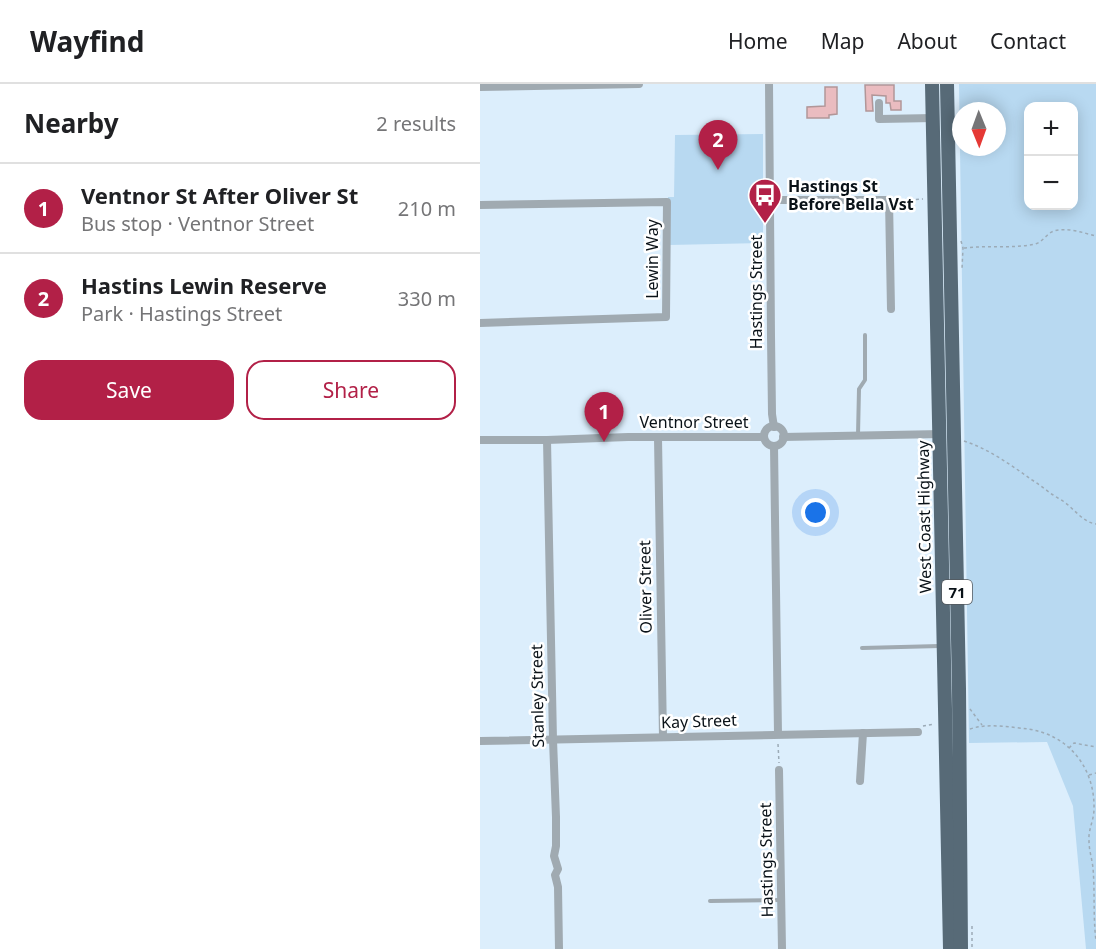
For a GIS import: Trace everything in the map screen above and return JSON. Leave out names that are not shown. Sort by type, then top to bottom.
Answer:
[{"type":"highway","name":"West Coast Highway","points":[[932,84],[944,646],[952,689],[961,949]]},
{"type":"highway","name":"West Coast Highway","points":[[947,84],[956,246],[958,438],[952,689],[950,949]]},
{"type":"highway","points":[[936,260],[942,245],[956,246]]},
{"type":"street","points":[[480,87],[639,84]]},
{"type":"street","name":"Hastings Street","points":[[769,84],[772,414],[774,427]]},
{"type":"street","points":[[879,103],[879,119],[934,118]]},
{"type":"street","points":[[770,200],[889,200],[891,309]]},
{"type":"street","name":"Lewin Way","points":[[480,205],[667,202],[666,317],[480,322]]},
{"type":"street","points":[[774,427],[781,430],[783,437],[779,444],[774,446],[778,734]]},
{"type":"street","name":"Ventnor Street","points":[[764,437],[768,429],[774,427]]},
{"type":"street","points":[[783,437],[939,435],[958,438]]},
{"type":"street","name":"Ventnor Street","points":[[480,440],[764,437]]},
{"type":"street","name":"Ventnor Street","points":[[764,437],[768,444],[774,446]]},
{"type":"street","name":"Oliver Street","points":[[658,438],[663,737]]},
{"type":"street","name":"Stanley Street","points":[[547,440],[556,817],[554,856],[558,869],[555,875],[558,887],[558,949]]},
{"type":"street","name":"Kay Street","points":[[480,741],[918,732]]},
{"type":"street","points":[[860,781],[863,733]]},
{"type":"street","name":"Hastings Street","points":[[779,770],[782,949]]},
{"type":"lane","points":[[858,436],[859,388],[865,380],[865,335]]},
{"type":"lane","points":[[862,648],[944,646]]},
{"type":"lane","points":[[710,901],[782,900]]},
{"type":"path","points":[[889,202],[926,198]]},
{"type":"path","points":[[956,246],[1009,247],[1038,243],[1053,231],[1074,231],[1096,236]]},
{"type":"path","points":[[958,438],[982,447],[1035,481],[1051,496],[1059,498],[1089,523],[1096,524]]},
{"type":"path","points":[[982,724],[1041,731],[1053,735],[1069,748],[1089,775],[1094,800],[1089,842],[1094,868],[1096,941]]},
{"type":"path","points":[[778,734],[779,770]]},
{"type":"path","points":[[1069,748],[1074,743],[1096,747]]},
{"type":"path","points":[[1089,775],[1096,773]]},
{"type":"shaded area","points":[[959,84],[1096,84],[1096,949],[1086,949],[1073,806],[1047,742],[969,743],[960,156],[1006,156],[1006,102],[959,102]]},
{"type":"shaded area","points":[[763,134],[763,243],[669,245],[668,197],[674,197],[675,135]]},
{"type":"building","points":[[865,85],[894,85],[894,101],[901,101],[901,110],[891,110],[890,103],[886,103],[886,96],[872,95],[873,111],[866,111]]},
{"type":"building","points":[[825,87],[837,87],[837,114],[829,115],[829,118],[807,118],[807,107],[825,106]]},
{"type":"place","name":"Hastins Lewin Reserve","points":[[718,170]]},
{"type":"place","name":"Hastings St Before Bella Vst","points":[[765,224]]},
{"type":"place","name":"Ventnor St After Oliver St","points":[[604,442]]}]
